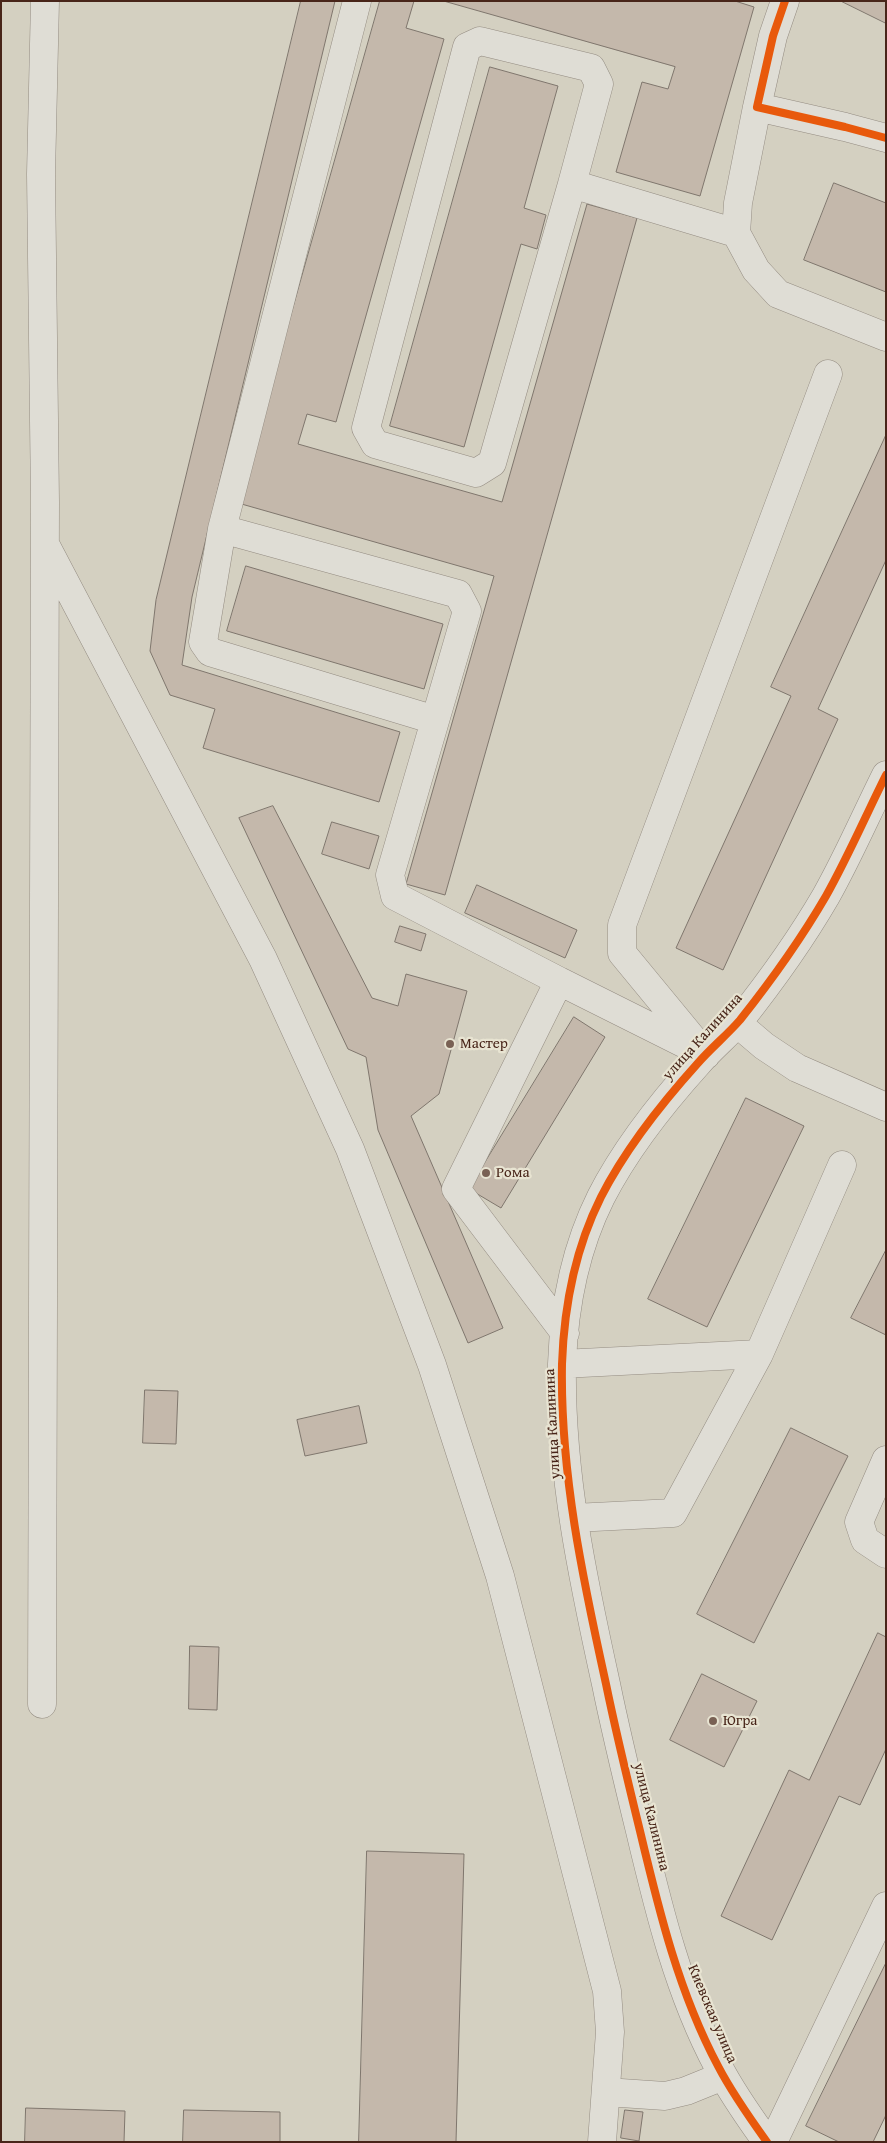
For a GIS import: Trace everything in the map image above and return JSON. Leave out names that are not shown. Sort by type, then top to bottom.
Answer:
[{"type":"street","points":[[42,1704],[45,544],[41,174],[45,1]]},
{"type":"street","points":[[356,1],[222,529],[203,642],[210,652],[435,720]]},
{"type":"street","points":[[785,1],[773,36],[757,107],[738,203],[736,234],[756,270],[778,294],[886,337]]},
{"type":"street","points":[[480,41],[591,68],[599,84],[572,184],[492,463],[476,473],[375,444],[366,428],[467,47],[480,41]]},
{"type":"street","points":[[757,107],[886,138]]},
{"type":"street","points":[[572,184],[736,234]]},
{"type":"street","points":[[706,1054],[622,953],[622,925],[828,374]]},
{"type":"street","points":[[222,529],[458,594],[468,612],[390,875],[395,896],[706,1054]]},
{"type":"street","points":[[45,544],[263,959],[350,1149],[432,1366],[500,1576],[608,1991],[610,2032],[602,2142]]},
{"type":"street","name":"улица Калинина","points":[[653,1888],[586,1594],[574,1518],[564,1426],[562,1364],[573,1272],[584,1236],[602,1196],[626,1155],[657,1110],[737,1022],[781,966],[826,896],[886,775]]},
{"type":"street","points":[[559,980],[456,1189],[565,1333]]},
{"type":"street","points":[[737,1022],[764,1046],[797,1068],[886,1107]]},
{"type":"street","points":[[574,1518],[673,1512],[759,1354],[842,1166]]},
{"type":"street","points":[[562,1364],[759,1354]]},
{"type":"street","points":[[886,1460],[859,1522],[865,1540],[886,1554]]},
{"type":"street","name":"Киевская улица","points":[[653,1888],[676,1966],[698,2023],[723,2076],[767,2142]]},
{"type":"street","points":[[773,2142],[886,1906]]},
{"type":"street","points":[[606,2092],[665,2096],[686,2092],[723,2076]]},
{"type":"building","points":[[301,1],[335,1],[192,597],[182,665],[400,732],[379,802],[203,748],[215,709],[170,695],[150,651],[156,600]]},
{"type":"building","points":[[380,1],[414,1],[406,28],[444,39],[336,422],[307,414],[298,444],[502,502],[587,204],[637,218],[445,895],[406,884],[494,576],[238,503]]},
{"type":"building","points":[[444,1],[735,1],[754,7],[700,196],[616,172],[642,82],[668,89],[675,67]]},
{"type":"building","points":[[841,1],[886,1],[886,23]]},
{"type":"building","points":[[490,67],[558,86],[524,208],[546,215],[537,249],[521,244],[464,447],[390,426]]},
{"type":"building","points":[[834,183],[886,203],[886,292],[804,260]]},
{"type":"building","points":[[886,435],[886,560],[818,709],[838,719],[723,970],[676,948],[791,696],[771,687]]},
{"type":"building","points":[[246,566],[443,624],[424,689],[227,631]]},
{"type":"building","points":[[273,806],[372,998],[398,1006],[406,974],[467,991],[439,1094],[411,1116],[503,1328],[468,1343],[378,1130],[366,1057],[348,1049],[239,818]]},
{"type":"building","points":[[332,822],[379,836],[369,869],[322,854]]},
{"type":"building","points":[[477,885],[577,930],[565,958],[465,913]]},
{"type":"building","points":[[400,926],[426,934],[421,951],[395,942]]},
{"type":"building","points":[[574,1017],[605,1037],[501,1208],[469,1189]]},
{"type":"building","points":[[746,1098],[804,1126],[707,1327],[648,1299]]},
{"type":"building","points":[[886,1250],[886,1335],[851,1318]]},
{"type":"building","points":[[145,1390],[178,1391],[176,1444],[143,1443]]},
{"type":"building","points":[[359,1406],[367,1443],[305,1456],[297,1420]]},
{"type":"building","points":[[791,1428],[848,1456],[754,1643],[697,1614]]},
{"type":"building","points":[[878,1633],[886,1637],[886,1749],[860,1805],[839,1796],[772,1940],[721,1916],[789,1770],[809,1780]]},
{"type":"building","points":[[190,1646],[219,1647],[217,1710],[189,1709]]},
{"type":"building","name":"Югра","points":[[702,1674],[757,1701],[724,1767],[670,1740]]},
{"type":"building","points":[[367,1851],[464,1854],[456,2142],[359,2142]]},
{"type":"building","points":[[886,1963],[886,2115],[873,2142],[839,2142],[806,2126]]},
{"type":"building","points":[[26,2108],[125,2111],[124,2142],[25,2142]]},
{"type":"building","points":[[184,2110],[280,2112],[280,2142],[183,2142]]},
{"type":"building","points":[[625,2110],[643,2112],[639,2141],[621,2138]]},
{"type":"cycle path","points":[[785,1],[773,36],[757,107],[886,138]]},
{"type":"cycle path","points":[[767,2142],[729,2086],[704,2038],[681,1981],[655,1891],[614,1721],[581,1566],[565,1445],[562,1404],[563,1342],[568,1299],[578,1257],[592,1217],[611,1179],[633,1144],[658,1110],[703,1057],[740,1020],[796,944],[834,881],[886,775]]},
{"type":"place","name":"Мастер","points":[[450,1044]]},
{"type":"place","name":"Рома","points":[[486,1173]]},
{"type":"place","name":"Югра","points":[[713,1721]]}]
